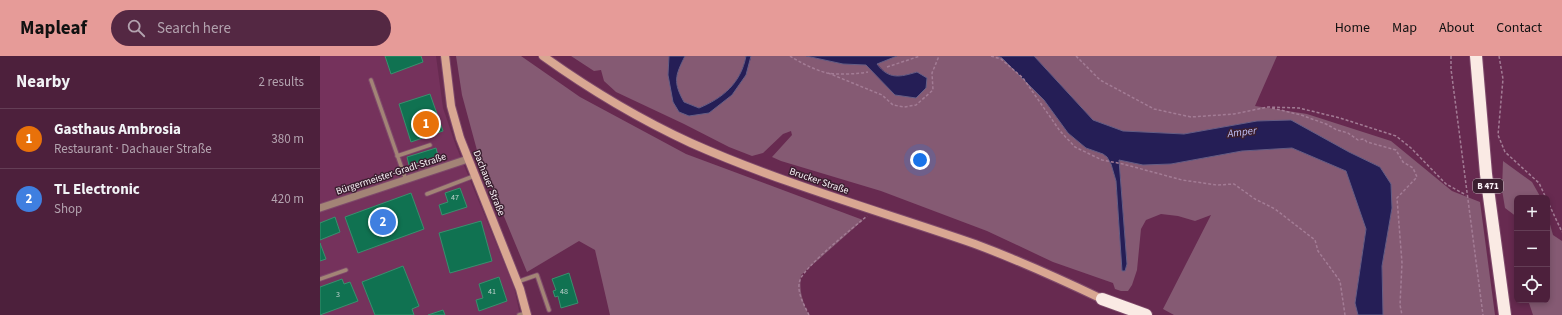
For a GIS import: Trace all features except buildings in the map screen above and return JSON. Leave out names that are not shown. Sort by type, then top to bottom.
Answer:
[{"type":"highway","name":"B 471","points":[[1476,56],[1486,174],[1505,315]]},
{"type":"highway","points":[[1102,298],[1130,315]]},
{"type":"highway","points":[[1102,298],[1146,315]]},
{"type":"main road","name":"Dachauer Straße","points":[[445,56],[451,106],[460,138],[518,282],[524,314]]},
{"type":"main road","name":"Brucker Straße","points":[[543,56],[583,83],[640,117],[691,142],[768,174],[983,248],[1051,274],[1102,298]]},
{"type":"street","name":"Bürgermeister-Gradl-Straße","points":[[320,208],[468,159]]},
{"type":"lane","points":[[371,80],[406,180]]},
{"type":"lane","points":[[397,156],[430,145]]},
{"type":"lane","points":[[426,194],[475,176]]},
{"type":"lane","points":[[320,279],[346,270]]},
{"type":"lane","points":[[518,282],[537,275],[549,310]]},
{"type":"path","points":[[790,56],[882,95],[893,104],[904,107],[916,105],[933,90],[932,73],[939,56]]},
{"type":"path","points":[[887,67],[920,56]]},
{"type":"path","points":[[991,56],[1001,60],[1023,78],[1045,111],[1075,147],[1102,160],[1123,164],[1182,180],[1217,185],[1234,184],[1255,199],[1275,209],[1315,240],[1318,251],[1340,281],[1345,315]]},
{"type":"path","points":[[1076,56],[1100,80],[1154,109],[1191,117],[1234,114],[1268,107],[1306,110],[1340,118],[1396,136],[1411,148],[1446,184],[1466,195]]},
{"type":"path","points":[[1451,56],[1451,69],[1466,195],[1483,315]]},
{"type":"path","points":[[1499,56],[1503,79],[1498,135],[1505,152],[1539,183],[1544,195]]},
{"type":"path","points":[[828,73],[868,72]]},
{"type":"path","points":[[1268,107],[1301,115],[1348,133],[1358,140],[1364,139],[1367,142],[1396,150],[1403,162],[1413,168],[1417,177],[1397,198],[1402,263],[1400,305],[1402,315]]},
{"type":"path","points":[[1550,207],[1562,232]]},
{"type":"path","points":[[809,315],[801,297],[799,289],[800,280],[808,268],[873,211]]},
{"type":"shaded area","points":[[320,56],[436,56],[443,108],[456,146],[514,287],[520,315],[320,315]]},
{"type":"shaded area","points":[[456,56],[521,56],[580,97],[686,154],[863,220],[801,275],[800,286],[809,315],[610,315],[595,250],[579,241],[527,272],[478,154],[462,95]]},
{"type":"shaded area","points":[[571,56],[669,56],[668,75],[689,116],[732,95],[751,59],[751,56],[806,56],[843,64],[866,65],[895,95],[917,72],[900,76],[890,75],[877,63],[897,56],[998,56],[1002,58],[1044,100],[1068,133],[1086,148],[1107,157],[1111,164],[1116,181],[1122,271],[1125,271],[1127,264],[1119,160],[1143,165],[1171,164],[1242,151],[1292,148],[1346,171],[1366,228],[1355,303],[1358,315],[1174,315],[1163,309],[1211,215],[1195,221],[1178,216],[1161,214],[1146,220],[1141,229],[1137,270],[1132,285],[1128,291],[1121,291],[1115,289],[1113,283],[1053,262],[987,231],[881,191],[772,157],[792,135],[791,131],[783,134],[763,153],[752,156],[729,147],[616,92],[604,81],[601,70],[594,71]]},
{"type":"shaded area","points":[[685,56],[746,56],[740,74],[730,88],[716,99],[699,108],[684,102],[678,89],[677,74]]},
{"type":"shaded area","points":[[1034,56],[1277,56],[1255,106],[1307,114],[1391,141],[1452,191],[1480,202],[1495,315],[1383,315],[1382,266],[1392,208],[1380,167],[1349,152],[1257,121],[1184,134],[1122,131],[1093,120]]},
{"type":"shaded area","points":[[1503,161],[1532,182],[1539,195],[1514,195],[1514,215],[1505,208],[1502,190]]},
{"type":"shaded area","points":[[1550,224],[1553,235],[1562,241],[1562,315],[1533,315],[1529,303],[1550,303]]},
{"type":"water","points":[[669,56],[685,56],[677,74],[678,89],[684,102],[699,108],[716,99],[730,88],[744,66],[746,56],[751,56],[746,75],[732,95],[709,113],[689,116],[679,112],[673,102],[668,75]]},
{"type":"water","points":[[806,56],[897,56],[877,64],[886,73],[895,76],[917,72],[927,78],[926,88],[916,98],[895,95],[866,65],[843,64]]},
{"type":"water","name":"Amper","points":[[998,56],[1034,56],[1093,120],[1123,131],[1184,134],[1257,121],[1291,120],[1349,152],[1380,167],[1391,184],[1392,208],[1382,266],[1383,315],[1358,315],[1355,303],[1366,229],[1346,171],[1292,148],[1242,151],[1171,164],[1143,165],[1119,160],[1127,264],[1125,271],[1122,271],[1116,181],[1111,164],[1107,157],[1086,148],[1068,133],[1044,100],[1002,58]]},
{"type":"place","name":"Gasthaus Ambrosia","points":[[426,124]]},
{"type":"place","name":"TL Electronic","points":[[383,222]]}]
